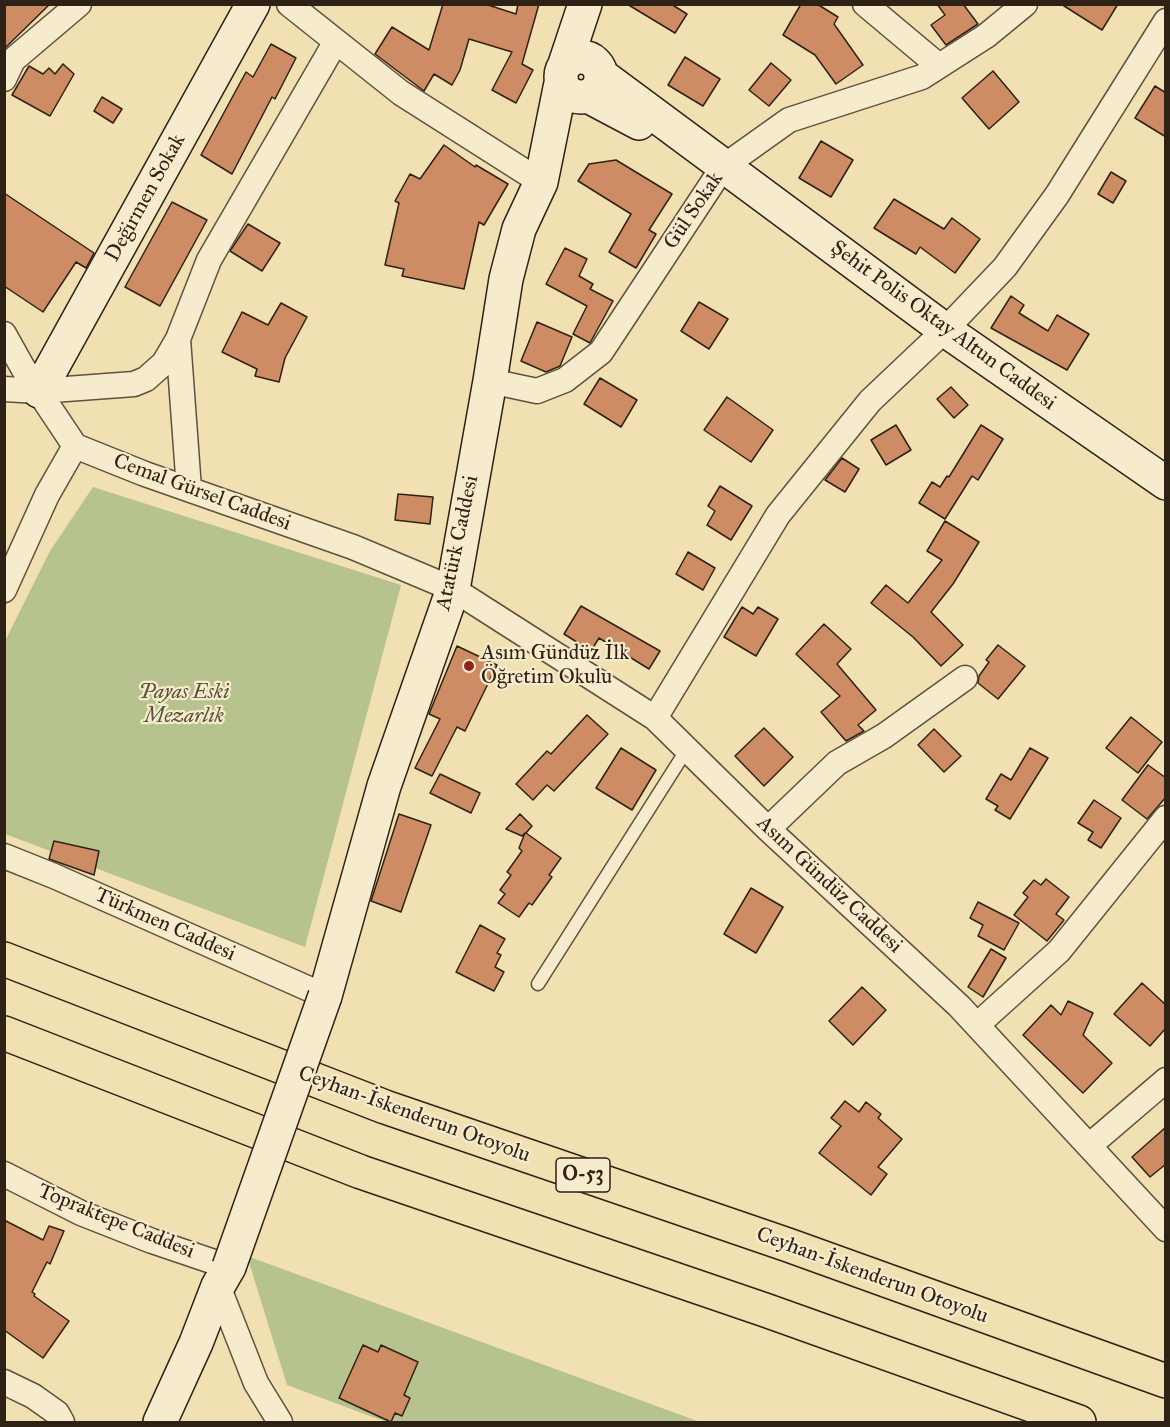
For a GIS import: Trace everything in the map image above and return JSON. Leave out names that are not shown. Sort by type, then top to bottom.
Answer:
[{"type":"highway","name":"Ceyhan-İskenderun Otoyolu","points":[[4,959],[385,1107],[788,1245],[1166,1381]]},
{"type":"highway","points":[[4,1033],[361,1172],[765,1310],[1079,1422]]},
{"type":"street","points":[[7,65],[79,4]]},
{"type":"street","name":"Değirmen Sokak","points":[[39,391],[253,4]]},
{"type":"street","points":[[289,4],[335,43],[401,93],[541,182]]},
{"type":"street","points":[[582,80],[585,4]]},
{"type":"street","points":[[582,80],[590,4]]},
{"type":"street","points":[[865,4],[939,66]]},
{"type":"street","name":"Gül Sokak","points":[[490,381],[537,391],[566,380],[601,352],[723,167],[789,120],[922,77],[986,36],[1025,4]]},
{"type":"street","points":[[655,718],[778,515],[870,401],[945,330],[1005,267],[1050,204],[1166,21]]},
{"type":"street","points":[[4,389],[39,391],[134,384],[146,379],[164,363],[177,339],[209,260],[335,43]]},
{"type":"street","name":"Şehit Polis Oktay Altun Caddesi","points":[[582,80],[723,167],[945,330],[1166,483]]},
{"type":"street","name":"Atatürk Caddesi","points":[[160,1422],[223,1276],[325,996],[384,786],[453,589],[506,279],[519,229],[541,182],[582,80]]},
{"type":"street","points":[[4,334],[75,446],[47,495],[4,590]]},
{"type":"street","points":[[177,339],[189,489]]},
{"type":"street","name":"Cemal Gürsel Caddesi","points":[[75,446],[352,547],[453,589]]},
{"type":"street","name":"Asım Gündüz Caddesi","points":[[453,589],[655,718],[768,829],[977,1025],[1166,1229]]},
{"type":"street","points":[[768,829],[837,763],[884,736],[965,678]]},
{"type":"street","points":[[977,1025],[1059,951],[1166,818]]},
{"type":"street","name":"Türkmen Caddesi","points":[[4,856],[325,996]]},
{"type":"street","points":[[1089,1146],[1166,1080]]},
{"type":"street","name":"Topraktepe Caddesi","points":[[4,1174],[81,1213],[152,1241],[223,1276]]},
{"type":"street","points":[[223,1276],[256,1383],[280,1422]]},
{"type":"street","points":[[4,1382],[33,1396],[57,1413],[62,1422]]},
{"type":"lane","points":[[538,984],[687,749]]},
{"type":"green space","name":"Payas Eski Mezarlık","points":[[93,487],[401,585],[305,947],[5,834],[4,643],[50,551]]},
{"type":"green space","points":[[247,1256],[700,1422],[386,1422],[287,1385]]},
{"type":"building","points":[[4,4],[50,4],[4,49]]},
{"type":"building","points":[[443,4],[485,4],[516,14],[518,4],[539,4],[522,64],[533,70],[516,103],[492,90],[512,52],[469,39],[460,70],[452,85],[434,74],[424,91],[375,54],[392,27],[429,50]]},
{"type":"building","points":[[627,4],[671,4],[687,14],[675,33]]},
{"type":"building","points":[[801,4],[817,4],[838,17],[834,24],[863,65],[836,84],[815,55],[783,35]]},
{"type":"building","points":[[937,4],[963,4],[978,24],[946,45],[931,25],[945,15]]},
{"type":"building","points":[[1061,4],[1118,4],[1102,30]]},
{"type":"building","points":[[271,44],[296,58],[275,99],[272,97],[232,174],[201,155],[246,72],[253,77]]},
{"type":"building","points":[[685,57],[720,79],[703,106],[668,85]]},
{"type":"building","points":[[771,63],[791,80],[769,106],[749,90]]},
{"type":"building","points":[[63,64],[74,74],[50,116],[12,95],[29,66],[43,74],[49,68],[55,74]]},
{"type":"building","points":[[993,71],[1019,102],[989,129],[962,98]]},
{"type":"building","points":[[1155,86],[1166,93],[1166,137],[1135,118]]},
{"type":"building","points":[[102,97],[122,109],[113,123],[94,111]]},
{"type":"building","points":[[821,141],[853,160],[831,197],[799,178]]},
{"type":"building","points":[[444,145],[475,167],[476,165],[508,184],[484,225],[479,222],[464,289],[402,276],[404,269],[385,265],[399,203],[395,201],[410,174],[420,179]]},
{"type":"building","points":[[616,160],[672,194],[649,230],[656,234],[636,268],[609,252],[631,214],[578,181],[589,164]]},
{"type":"building","points":[[1111,172],[1126,181],[1113,203],[1098,194]]},
{"type":"building","points":[[4,193],[94,253],[86,268],[76,262],[43,312],[4,286]]},
{"type":"building","points":[[894,199],[944,229],[952,218],[980,239],[955,273],[920,247],[916,254],[874,228]]},
{"type":"building","points":[[172,202],[207,220],[160,306],[125,287]]},
{"type":"building","points":[[248,224],[280,243],[262,271],[230,251]]},
{"type":"building","points":[[565,248],[587,259],[579,276],[593,284],[590,289],[613,301],[590,343],[573,334],[587,306],[546,284]]},
{"type":"building","points":[[1011,296],[1024,305],[1019,313],[1048,331],[1057,315],[1089,334],[1067,370],[991,328]]},
{"type":"building","points":[[699,302],[728,319],[709,349],[681,331]]},
{"type":"building","points":[[281,303],[307,317],[285,358],[279,382],[255,376],[257,369],[222,352],[242,312],[268,325]]},
{"type":"building","points":[[537,322],[572,337],[560,366],[546,372],[521,361]]},
{"type":"building","points":[[600,378],[637,400],[621,427],[584,404]]},
{"type":"building","points":[[951,387],[968,405],[954,418],[937,399]]},
{"type":"building","points":[[727,397],[773,430],[751,462],[704,430]]},
{"type":"building","points":[[896,425],[911,450],[886,465],[871,440]]},
{"type":"building","points":[[981,425],[1003,439],[978,480],[972,476],[945,519],[919,503],[932,482],[940,487],[947,476],[949,477]]},
{"type":"building","points":[[842,458],[859,469],[845,492],[825,480]]},
{"type":"building","points":[[720,486],[752,506],[731,540],[707,525],[715,511],[708,506]]},
{"type":"building","points":[[398,494],[433,497],[430,524],[395,520]]},
{"type":"building","points":[[945,521],[979,542],[953,584],[931,612],[963,645],[941,666],[913,637],[871,603],[886,585],[908,603],[942,560],[927,551]]},
{"type":"building","points":[[688,552],[715,568],[703,590],[676,574]]},
{"type":"building","points":[[581,606],[660,651],[649,669],[599,638],[591,651],[564,634]]},
{"type":"building","points":[[742,607],[753,614],[758,607],[778,619],[756,656],[724,637]]},
{"type":"building","points":[[824,624],[851,649],[837,664],[876,710],[858,725],[864,731],[846,741],[821,712],[840,696],[796,654]]},
{"type":"building","points":[[998,645],[1025,666],[998,699],[978,683],[979,676],[989,662],[986,660]]},
{"type":"building","points":[[457,646],[497,665],[465,731],[457,727],[432,776],[415,768],[440,719],[429,714]]},
{"type":"building","points":[[587,715],[608,734],[554,791],[547,785],[533,800],[516,784],[547,751],[551,754]]},
{"type":"building","points":[[1131,717],[1162,742],[1138,773],[1106,748]]},
{"type":"building","points":[[764,728],[793,757],[764,786],[735,756]]},
{"type":"building","points":[[934,729],[961,756],[944,772],[918,745]]},
{"type":"building","points":[[621,748],[656,770],[632,810],[596,788]]},
{"type":"building","points":[[1030,748],[1048,758],[1010,819],[995,810],[998,806],[986,799],[1001,774],[1011,780]]},
{"type":"building","points":[[1148,765],[1166,778],[1166,797],[1147,819],[1122,800]]},
{"type":"building","points":[[440,774],[480,793],[471,813],[430,793]]},
{"type":"building","points":[[1094,800],[1121,818],[1101,848],[1088,840],[1093,832],[1078,823]]},
{"type":"building","points":[[399,814],[431,825],[401,912],[371,901]]},
{"type":"building","points":[[520,814],[532,826],[526,833],[561,858],[549,875],[552,877],[532,905],[529,903],[519,917],[498,903],[505,894],[500,890],[511,875],[507,872],[522,851],[519,848],[525,833],[522,836],[506,829]]},
{"type":"building","points":[[54,841],[99,851],[94,875],[49,859]]},
{"type":"building","points":[[1046,879],[1069,897],[1056,914],[1064,920],[1047,941],[1014,915],[1028,897],[1023,893],[1034,880],[1041,885]]},
{"type":"building","points":[[751,888],[783,907],[756,953],[724,934]]},
{"type":"building","points":[[978,902],[1019,923],[1004,950],[978,936],[983,925],[970,918]]},
{"type":"building","points":[[480,925],[505,939],[497,953],[501,955],[495,967],[504,972],[494,991],[456,972]]},
{"type":"building","points":[[991,949],[1006,958],[983,997],[968,987]]},
{"type":"building","points":[[1142,983],[1166,1005],[1166,1028],[1150,1046],[1114,1014]]},
{"type":"building","points":[[862,987],[886,1010],[853,1045],[829,1021]]},
{"type":"building","points":[[1068,1001],[1093,1013],[1083,1035],[1112,1063],[1083,1093],[1023,1035],[1051,1005],[1061,1015]]},
{"type":"building","points":[[845,1101],[859,1112],[866,1102],[881,1114],[878,1118],[902,1139],[878,1167],[887,1174],[871,1195],[819,1153],[841,1126],[831,1118]]},
{"type":"building","points":[[1166,1127],[1166,1164],[1150,1177],[1132,1157]]},
{"type":"building","points":[[4,1220],[43,1240],[49,1226],[64,1231],[50,1264],[47,1262],[32,1292],[34,1296],[69,1321],[43,1358],[4,1330]]},
{"type":"building","points":[[363,1345],[378,1352],[381,1345],[418,1362],[404,1395],[410,1398],[402,1416],[395,1413],[391,1422],[339,1398]]},
{"type":"place","name":"Asım Gündüz İlk Öğretim Okulu","points":[[469,666]]}]
